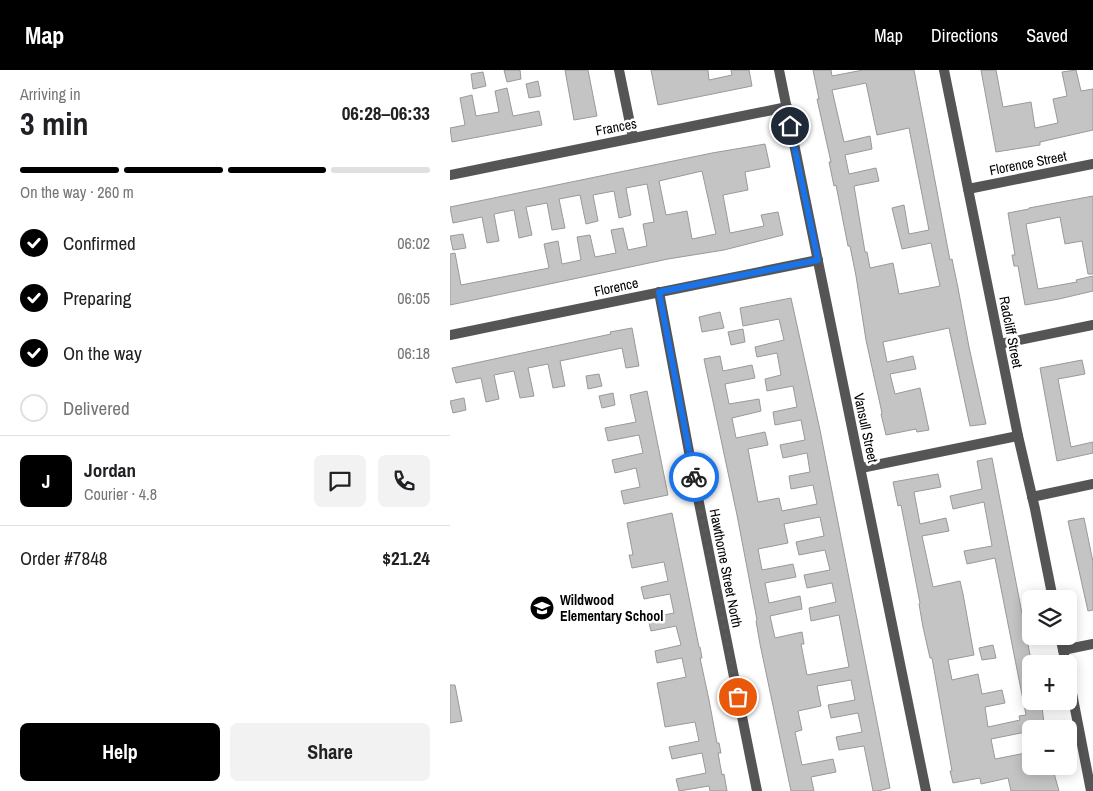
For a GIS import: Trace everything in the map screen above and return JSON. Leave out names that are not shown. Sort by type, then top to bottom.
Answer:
[{"type":"street","points":[[619,70],[633,138]]},
{"type":"street","name":"Vansull Street","points":[[779,70],[926,791]]},
{"type":"street","name":"Radcliff Street","points":[[944,70],[1051,590]]},
{"type":"street","name":"Frances","points":[[450,175],[787,107]]},
{"type":"street","name":"Florence Street","points":[[968,189],[1093,164]]},
{"type":"street","name":"Florence","points":[[450,335],[818,260]]},
{"type":"street","name":"Hawthorne Street North","points":[[659,292],[693,473],[757,791]]},
{"type":"street","points":[[1000,344],[1093,325]]},
{"type":"street","points":[[860,468],[1018,436]]},
{"type":"street","points":[[1032,497],[1093,484]]},
{"type":"street","points":[[1063,650],[1093,644]]},
{"type":"street","points":[[1062,645],[1064,655]]},
{"type":"street","points":[[1075,710],[1091,791]]},
{"type":"building","points":[[504,70],[520,70],[521,79],[507,82]]},
{"type":"building","points":[[565,70],[588,70],[597,116],[574,120]]},
{"type":"building","points":[[651,70],[708,70],[709,80],[732,75],[731,70],[749,70],[752,86],[658,105]]},
{"type":"building","points":[[813,70],[831,70],[832,76],[863,70],[914,70],[950,260],[952,259],[986,424],[970,426],[949,328],[883,342],[887,362],[913,356],[916,369],[890,374],[895,394],[920,388],[929,430],[917,432],[916,429],[886,435],[866,340],[850,246],[848,246],[836,185],[834,186],[829,162],[831,162],[817,99],[819,99]],"holes":[[[866,83],[877,135],[909,128],[929,230],[909,234],[904,205],[892,208],[902,249],[931,243],[940,286],[899,294],[893,263],[870,268],[867,252],[865,252],[854,186],[879,181],[876,168],[849,174],[845,155],[872,149],[870,136],[844,142],[832,90]]]},
{"type":"building","points":[[981,70],[996,70],[1003,107],[1031,102],[1035,128],[1058,123],[1053,99],[1067,96],[1062,72],[1076,70],[1081,91],[1093,89],[1093,130],[1040,142],[1040,145],[996,152]]},
{"type":"building","points":[[483,72],[486,86],[473,89],[471,74]]},
{"type":"building","points":[[538,81],[541,96],[529,98],[526,84]]},
{"type":"building","points":[[507,88],[513,116],[539,111],[542,125],[452,142],[450,128],[465,125],[460,98],[472,95],[476,116],[499,112],[495,91]]},
{"type":"building","points":[[765,144],[770,167],[745,172],[748,190],[723,195],[730,233],[764,226],[761,215],[778,212],[783,235],[724,250],[668,259],[450,305],[450,254],[455,253],[461,285],[549,268],[544,244],[558,241],[562,264],[581,260],[577,237],[590,235],[595,257],[616,253],[611,230],[623,228],[628,250],[647,246],[643,224],[654,222],[647,184],[626,188],[631,215],[619,218],[614,191],[593,195],[598,221],[586,224],[580,195],[559,199],[565,228],[552,230],[547,203],[526,207],[532,235],[519,238],[514,210],[494,214],[499,241],[487,243],[482,217],[453,223],[450,207],[712,153]],"holes":[[[702,171],[716,234],[692,239],[687,211],[666,215],[659,181]]]},
{"type":"building","points":[[1093,196],[1093,274],[1088,274],[1082,241],[1065,244],[1060,217],[1026,224],[1038,289],[1077,282],[1076,280],[1093,276],[1093,291],[1025,305],[1018,266],[1014,266],[1012,255],[1015,255],[1008,213]]},
{"type":"building","points":[[463,234],[466,248],[453,250],[450,236]]},
{"type":"building","points":[[791,298],[820,430],[890,788],[873,791],[864,746],[839,750],[836,737],[862,732],[858,713],[831,718],[828,705],[855,700],[851,680],[817,686],[821,706],[798,711],[802,730],[795,732],[802,765],[833,759],[836,772],[811,777],[814,791],[791,791],[760,644],[737,515],[704,359],[720,356],[723,371],[752,365],[755,378],[725,384],[729,404],[759,399],[761,411],[732,418],[736,438],[765,432],[768,445],[748,449],[758,502],[779,498],[782,511],[817,504],[813,485],[791,489],[789,476],[810,472],[807,453],[783,458],[780,445],[805,440],[801,420],[775,425],[773,412],[797,407],[793,386],[767,391],[765,379],[781,375],[777,353],[757,357],[755,347],[784,340],[779,319],[743,326],[740,308]],"holes":[[[820,517],[824,536],[796,542],[799,555],[825,550],[830,570],[804,575],[807,588],[832,583],[836,602],[809,608],[811,621],[839,615],[849,667],[807,675],[801,644],[804,644],[802,632],[775,638],[770,616],[802,609],[800,596],[769,603],[765,583],[796,577],[793,564],[762,570],[758,549],[788,543],[784,524]]]},
{"type":"building","points":[[720,312],[724,328],[702,332],[699,317]]},
{"type":"building","points":[[632,328],[639,366],[626,368],[622,348],[560,361],[565,386],[553,388],[548,364],[528,368],[534,396],[520,398],[514,371],[494,375],[499,399],[486,402],[481,378],[456,383],[452,368]]},
{"type":"building","points":[[743,329],[745,342],[731,345],[728,332]]},
{"type":"building","points":[[1082,360],[1085,374],[1058,379],[1071,447],[1093,442],[1093,453],[1057,461],[1040,368]]},
{"type":"building","points":[[599,374],[602,386],[588,389],[586,376]]},
{"type":"building","points":[[647,391],[668,495],[624,504],[621,491],[640,487],[636,468],[615,473],[612,460],[643,453],[639,435],[608,441],[605,428],[636,422],[630,395]]},
{"type":"building","points":[[613,393],[615,405],[602,408],[599,396]]},
{"type":"building","points":[[464,398],[466,410],[453,413],[450,401]]},
{"type":"building","points":[[992,458],[1022,613],[1022,645],[1028,645],[1030,655],[1022,655],[1022,695],[995,558],[967,564],[964,551],[992,546],[984,502],[953,509],[950,496],[982,489],[977,461]]},
{"type":"building","points":[[938,474],[941,487],[914,492],[920,524],[946,518],[949,531],[922,536],[933,587],[960,581],[963,594],[974,655],[948,660],[952,680],[978,674],[982,694],[1002,690],[1005,703],[985,707],[988,727],[1020,720],[1019,716],[1026,715],[1025,710],[1042,710],[1044,720],[1022,720],[1022,733],[991,739],[995,759],[1022,754],[1022,775],[1055,775],[1059,791],[1011,791],[1008,778],[981,784],[980,778],[953,783],[932,658],[930,658],[923,627],[901,505],[898,506],[893,482]]},
{"type":"building","points":[[672,513],[700,647],[702,658],[700,658],[717,743],[719,743],[721,753],[718,753],[722,775],[724,774],[727,791],[710,791],[709,786],[679,791],[676,779],[706,773],[702,753],[672,759],[669,747],[699,741],[695,722],[665,727],[657,683],[686,677],[682,658],[657,663],[655,651],[681,645],[676,626],[651,631],[648,618],[674,613],[670,594],[644,599],[641,587],[668,581],[664,562],[632,568],[629,555],[633,555],[627,523]]},
{"type":"building","points":[[1084,518],[1093,562],[1093,610],[1088,611],[1068,521]]},
{"type":"building","points":[[993,645],[996,658],[982,660],[979,648]]},
{"type":"building","points":[[450,685],[455,685],[462,721],[450,723]]},
{"type":"way so far","points":[[694,477],[738,697]]},
{"type":"place","name":"Wildwood Elementary School","points":[[542,608]]},
{"type":"route","points":[[694,477],[659,292],[818,260],[790,126]]}]
